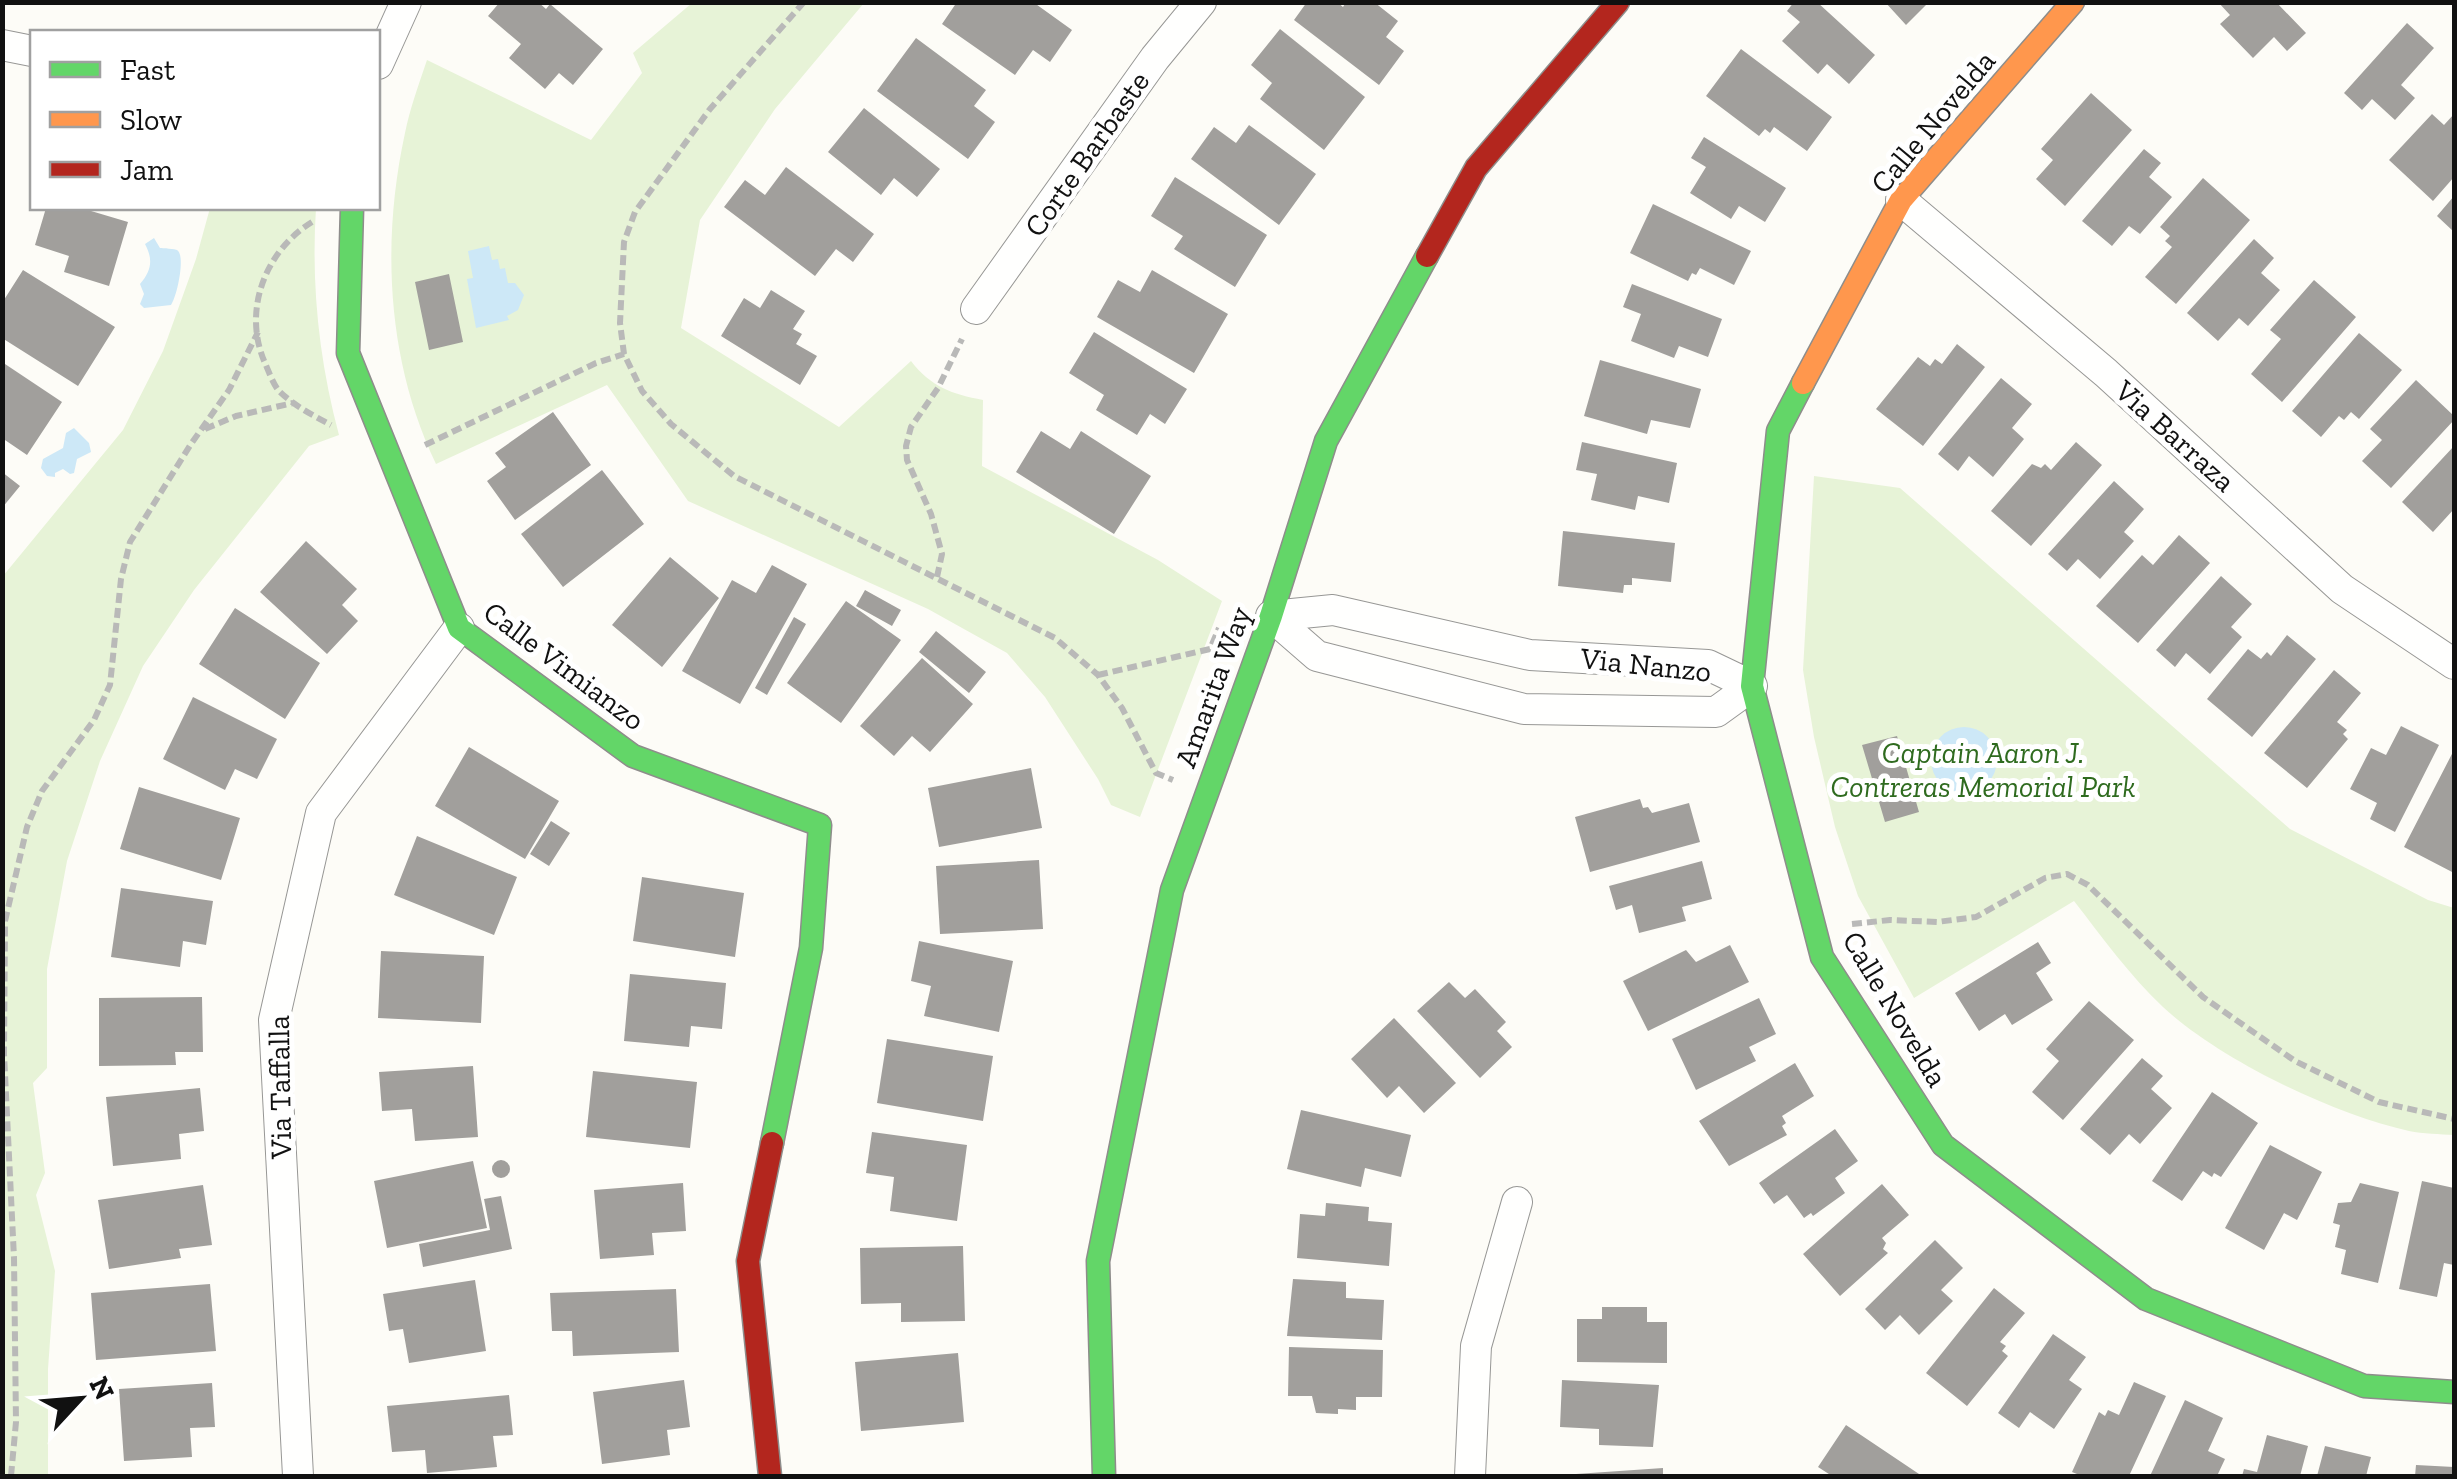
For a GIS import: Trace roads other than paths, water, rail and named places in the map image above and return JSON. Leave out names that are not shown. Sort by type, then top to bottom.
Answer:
[{"type":"street","points":[[380,60],[406,2]]},
{"type":"street","name":"Corte Barbaste","points":[[976,309],[1155,58],[1201,2]]},
{"type":"street","name":"Amarita Way","points":[[1104,1476],[1098,1261],[1172,890],[1272,616],[1326,441],[1476,168],[1618,2]]},
{"type":"street","name":"Calle Novelda","points":[[2074,2],[1900,200],[1778,430],[1752,686],[1822,957],[1943,1145],[2146,1299],[2364,1386],[2454,1392]]},
{"type":"street","points":[[2,45],[30,51]]},
{"type":"street","name":"Via Barraza","points":[[1900,200],[2106,373],[2342,589],[2454,664]]},
{"type":"street","name":"Calle Vimianzo","points":[[352,210],[348,353],[459,628],[633,756],[820,826],[811,948],[748,1261],[770,1476]]},
{"type":"street","name":"Via Nanzo","points":[[1333,610],[1530,655],[1708,665],[1752,686],[1716,712],[1524,709],[1317,656],[1272,616],[1333,610]]},
{"type":"street","name":"Via Taffalla","points":[[298,1476],[274,1020],[321,813],[459,628]]},
{"type":"street","points":[[1470,1476],[1476,1346],[1517,1202]]},
{"type":"water","points":[[154,238],[160,248],[180,253],[180,276],[171,305],[144,308],[140,304],[144,294],[140,284],[150,260],[145,244]]},
{"type":"water","points":[[489,246],[492,260],[498,259],[500,269],[505,268],[508,283],[515,283],[524,295],[518,310],[507,316],[509,320],[476,328],[467,279],[473,278],[468,251]]},
{"type":"water","points":[[74,428],[89,443],[91,452],[77,459],[74,473],[63,469],[55,477],[47,476],[41,468],[43,459],[63,448],[66,433]]},
{"type":"water","points":[[1964,727],[1987,737],[1997,760],[1987,783],[1964,793],[1941,783],[1931,760],[1941,737]]},
{"type":"park label","name":"Captain Aaron J. Contreras Memorial Park","points":[[1983,770]]}]
